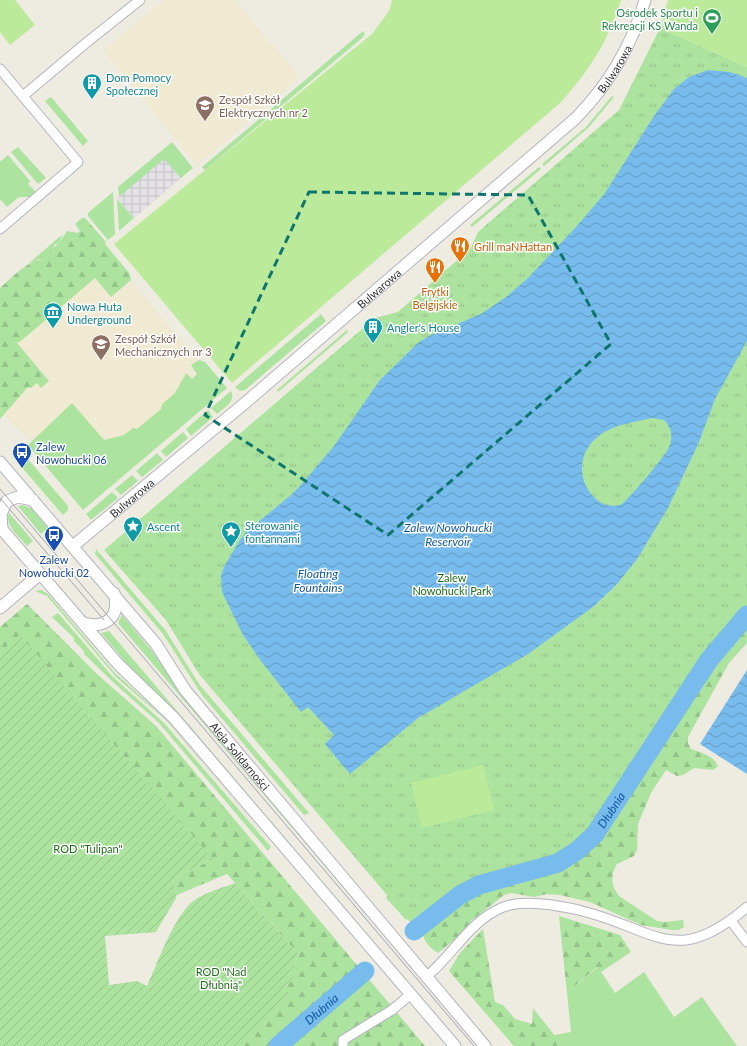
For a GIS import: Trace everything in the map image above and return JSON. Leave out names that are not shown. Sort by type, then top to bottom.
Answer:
[{"type":"street","points":[[23,96],[140,0]]},
{"type":"street","name":"Bulwarowa","points":[[73,546],[250,399],[576,118],[600,91],[622,59],[635,30],[645,0]]},
{"type":"street","points":[[0,69],[78,162],[0,229]]},
{"type":"street","name":"Aleja Solidarności","points":[[0,462],[114,593],[156,644],[185,690],[485,1046]]},
{"type":"street","points":[[33,500],[18,497],[7,502],[1,514],[1,528],[118,664],[174,718],[455,1046]]},
{"type":"street","points":[[0,608],[40,574]]},
{"type":"street","points":[[83,623],[97,625],[110,618],[116,607],[114,593]]},
{"type":"street","points":[[426,977],[440,966],[474,925],[489,914],[503,907],[514,904],[545,904],[583,911],[664,940],[689,940],[699,937],[731,921],[747,907]]},
{"type":"street","points":[[731,921],[747,942]]},
{"type":"street","points":[[343,1043],[392,1010],[411,994]]},
{"type":"highlighted area","points":[[309,192],[528,195],[611,344],[388,535],[205,415]]},
{"type":"shaded area","name":"Zespół Szkół Elektrycznych nr 2","points":[[163,0],[235,0],[300,77],[197,166],[103,50]]},
{"type":"shaded area","points":[[164,158],[181,178],[134,218],[117,198]]},
{"type":"shaded area","name":"Zespół Szkół Mechanicznych nr 3","points":[[105,249],[216,382],[84,495],[0,411],[5,340]]},
{"type":"green space","points":[[0,0],[15,0],[35,25],[10,45],[0,32]]},
{"type":"green space","points":[[392,0],[621,0],[604,42],[588,68],[559,104],[232,383],[114,244],[372,34],[389,11]]},
{"type":"green space","name":"Ośrodek Sportu i Rekreacji KS Wanda","points":[[668,0],[747,0],[747,67],[660,28]]},
{"type":"green space","name":"Zalew Nowohucki Park","points":[[660,28],[747,67],[747,599],[716,632],[696,664],[623,792],[592,839],[570,857],[537,862],[475,886],[421,935],[199,674],[166,620],[104,550],[375,318],[398,312],[471,248],[478,232],[619,110]]},
{"type":"green space","points":[[363,31],[365,34],[362,38],[273,113],[271,109]]},
{"type":"green space","points":[[612,96],[614,97],[589,127],[544,166],[542,164],[586,127]]},
{"type":"green space","points":[[51,97],[88,141],[83,146],[45,101]]},
{"type":"green space","points":[[269,111],[272,114],[205,170],[202,167]]},
{"type":"green space","points":[[172,142],[193,168],[181,178],[164,159],[119,197],[118,187]]},
{"type":"green space","points":[[18,147],[46,178],[38,184],[11,152]]},
{"type":"green space","points":[[8,155],[30,181],[28,184],[36,192],[31,197],[19,197],[7,207],[0,199],[0,162]]},
{"type":"green space","points":[[539,167],[541,169],[472,227],[470,225]]},
{"type":"green space","points":[[113,192],[115,234],[108,240],[88,216],[88,213]]},
{"type":"green space","points":[[117,199],[134,218],[119,231]]},
{"type":"green space","points":[[82,218],[85,218],[106,242],[105,244],[130,274],[131,280],[111,297],[95,278],[17,343],[49,381],[41,388],[37,383],[31,388],[28,387],[0,419],[0,288],[15,274],[32,262],[45,259],[50,254],[53,254],[54,252],[52,249],[59,243],[67,231],[78,233],[80,231],[75,224]]},
{"type":"green space","points":[[63,234],[59,243],[54,245],[53,254],[50,254],[45,259],[39,259],[28,264]]},
{"type":"green space","points":[[321,314],[326,321],[245,390],[240,391],[235,387]]},
{"type":"green space","points":[[347,330],[348,332],[278,392],[277,390]]},
{"type":"green space","points":[[199,360],[205,362],[227,388],[83,510],[28,445],[72,403],[104,440],[124,435],[133,428],[137,429],[161,409],[162,404],[175,393],[186,373],[192,379],[197,374],[191,365]]},
{"type":"green space","points":[[231,391],[231,401],[217,414],[211,408]]},
{"type":"green space","points":[[208,410],[213,417],[191,436],[186,429]]},
{"type":"green space","points":[[183,432],[188,438],[166,457],[161,451]]},
{"type":"green space","points":[[21,451],[68,506],[68,510],[63,515],[13,457]]},
{"type":"green space","points":[[157,453],[163,460],[142,477],[136,471]]},
{"type":"green space","points":[[132,475],[138,481],[121,495],[115,489]]},
{"type":"green space","points":[[112,492],[118,498],[91,520],[86,514]]},
{"type":"green space","points":[[23,505],[31,508],[48,528],[41,534],[18,506]]},
{"type":"green space","points":[[9,513],[33,541],[27,546],[11,526],[8,517]]},
{"type":"green space","points":[[96,549],[166,631],[199,684],[309,813],[304,815],[202,695],[163,634],[95,554]]},
{"type":"green space","points":[[747,559],[747,643],[729,663],[688,737],[688,743],[691,749],[710,757],[718,766],[713,770],[694,768],[683,775],[677,776],[666,770],[651,793],[638,824],[637,850],[634,856],[617,864],[612,876],[614,888],[619,896],[657,921],[664,922],[683,920],[684,927],[678,930],[672,930],[641,925],[590,902],[560,895],[547,894],[534,897],[511,893],[504,895],[471,921],[463,933],[438,953],[432,949],[423,936],[417,913],[406,920],[386,898],[390,893]]},
{"type":"green space","points":[[41,590],[48,594],[114,672],[166,719],[272,845],[166,720],[117,678],[47,596],[35,591]]},
{"type":"green space","points":[[27,604],[97,674],[156,726],[425,1046],[244,1046],[289,996],[284,989],[291,979],[288,975],[299,955],[227,874],[177,895],[173,881],[180,875],[213,859],[0,652],[0,627]]},
{"type":"green space","points":[[58,613],[112,676],[164,723],[271,847],[268,851],[159,723],[84,654],[84,651],[74,641],[74,638],[52,617]]},
{"type":"green space","points":[[122,615],[153,652],[183,696],[351,894],[374,924],[118,623]]},
{"type":"green space","points":[[109,631],[372,940],[172,707],[133,671],[101,633]]},
{"type":"green space","points":[[20,635],[213,859],[180,875],[173,881],[177,895],[176,898],[156,932],[105,936],[109,985],[137,981],[147,986],[166,941],[185,909],[192,902],[202,896],[235,883],[299,955],[288,975],[292,978],[284,988],[289,996],[244,1046],[0,1046],[0,652]]},
{"type":"green space","points":[[483,765],[494,810],[422,828],[411,783]]},
{"type":"green space","points":[[559,916],[620,935],[631,952],[601,972],[597,967],[567,993]]},
{"type":"green space","points":[[483,929],[495,1002],[503,1005],[515,1019],[532,1024],[533,1008],[563,1046],[514,1046],[449,971],[460,953]]},
{"type":"green space","points":[[598,967],[615,993],[644,972],[674,1017],[702,997],[737,1046],[563,1046],[554,1035],[571,1032],[567,993]]},
{"type":"water","name":"Zalew Nowohucki Reservoir","points":[[708,70],[730,72],[747,78],[747,341],[715,399],[699,442],[668,508],[637,559],[617,584],[593,607],[528,654],[418,718],[350,774],[325,744],[334,735],[308,707],[301,712],[261,661],[243,635],[222,592],[221,575],[225,565],[246,532],[301,485],[334,446],[380,380],[419,342],[433,334],[481,314],[506,297],[528,278],[577,226],[605,193],[654,116],[674,89],[689,77]],"holes":[[[652,418],[664,420],[670,429],[670,444],[648,476],[620,505],[608,505],[597,500],[590,493],[585,484],[582,467],[583,458],[592,442],[612,428]]]},
{"type":"water","points":[[747,670],[747,774],[700,744]]},
{"type":"waterway","name":"Dłubnia","points":[[414,931],[460,895],[479,885],[558,863],[578,850],[595,834],[709,660],[747,615]]},
{"type":"waterway","name":"Dłubnia","points":[[278,1046],[365,971]]},
{"type":"tram line","points":[[0,489],[474,1046]]},
{"type":"tram line","points":[[0,498],[104,620]]},
{"type":"place","name":"Ośrodek Sportu i Rekreacji KS Wanda","points":[[712,35]]},
{"type":"place","name":"Dom Pomocy Społecznej","points":[[92,100]]},
{"type":"place","name":"Zespół Szkół Elektrycznych nr 2","points":[[205,122]]},
{"type":"place","name":"Grill maNHattan","points":[[460,263]]},
{"type":"place","name":"Frytki Belgijskie","points":[[435,284]]},
{"type":"place","name":"Nowa Huta Underground","points":[[53,329]]},
{"type":"place","name":"Angler's House","points":[[373,344]]},
{"type":"place","name":"Zespół Szkół Mechanicznych nr 3","points":[[101,361]]},
{"type":"place","name":"Zalew Nowohucki 06","points":[[22,469]]},
{"type":"place","name":"Ascent","points":[[133,543]]},
{"type":"place","name":"Sterowanie fontannami","points":[[231,548]]},
{"type":"place","name":"Zalew Nowohucki 02","points":[[54,552]]},
{"type":"water label","name":"Floating Fountains","points":[[318,580]]},
{"type":"park label","name":"ROD \"Tulipan\"","points":[[88,848]]},
{"type":"park label","name":"ROD \"Nad Dłubnią\"","points":[[221,977]]}]
